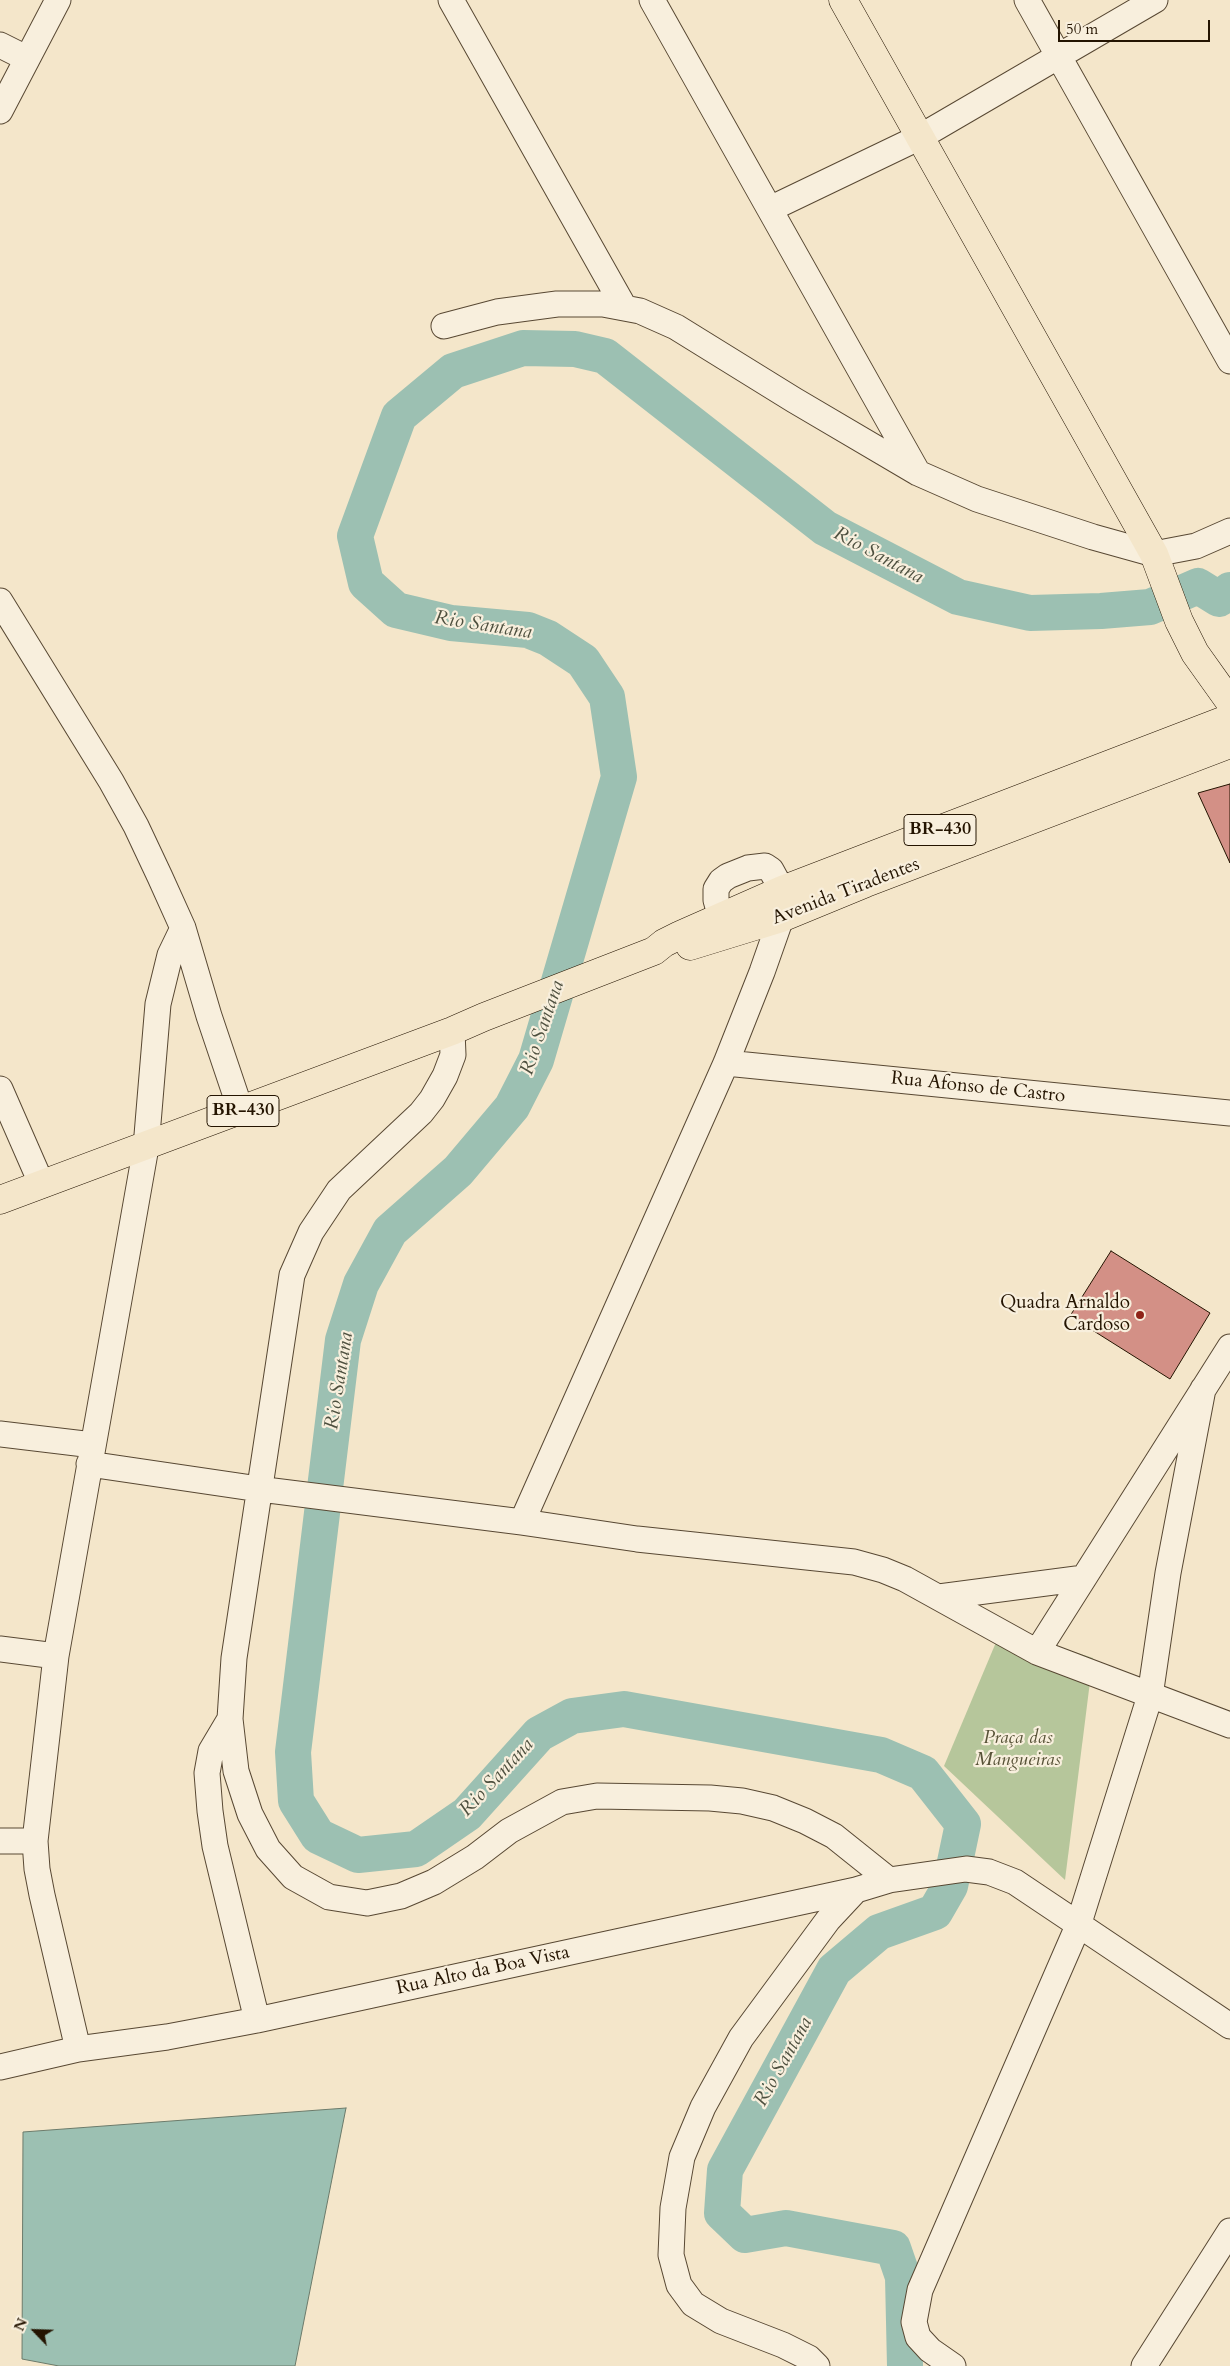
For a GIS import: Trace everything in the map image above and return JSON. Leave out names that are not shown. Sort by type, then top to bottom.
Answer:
[{"type":"main road","points":[[843,0],[1154,554],[1179,621],[1195,653],[1230,702]]},
{"type":"main road","name":"BR-430","points":[[723,926],[782,890],[1230,718]]},
{"type":"main road","name":"Avenida Tiradentes","points":[[452,1031],[654,952],[674,950],[723,926],[781,918],[866,883],[1230,744]]},
{"type":"main road","name":"BR-430","points":[[0,1200],[452,1031]]},
{"type":"street","points":[[0,111],[26,58],[58,0]]},
{"type":"street","points":[[451,0],[624,308]]},
{"type":"street","points":[[652,0],[918,473]]},
{"type":"street","points":[[1027,0],[1230,362]]},
{"type":"street","points":[[770,209],[920,137],[1155,0]]},
{"type":"street","points":[[0,45],[26,58]]},
{"type":"street","points":[[444,326],[498,312],[557,304],[603,304],[624,308],[659,318],[676,327],[809,409],[918,473],[978,499],[1093,537],[1154,554],[1196,546],[1230,532]]},
{"type":"street","points":[[0,601],[78,726],[132,818],[183,928],[209,1016],[241,1111]]},
{"type":"street","points":[[522,1522],[726,1063],[781,918],[782,890]]},
{"type":"street","points":[[78,2049],[42,1895],[37,1870],[35,1841],[56,1656],[146,1147],[158,1004],[170,956],[183,928]]},
{"type":"street","points":[[452,1031],[453,1055],[445,1076],[432,1099],[421,1114],[339,1190],[311,1232],[292,1276],[234,1658],[230,1719],[236,1770],[250,1814],[268,1849],[293,1878],[330,1898],[368,1903],[401,1896],[434,1882],[535,1815],[562,1802],[597,1796],[710,1798],[742,1801],[773,1808],[805,1820],[834,1836],[889,1880]]},
{"type":"street","name":"Rua Afonso de Castro","points":[[726,1063],[1228,1114]]},
{"type":"street","points":[[0,1089],[42,1185]]},
{"type":"street","points":[[1037,1652],[1230,1347]]},
{"type":"street","points":[[953,2366],[930,2350],[918,2337],[914,2322],[920,2290],[1078,1926],[1150,1696],[1168,1573],[1203,1389]]},
{"type":"street","points":[[0,1434],[91,1455],[259,1489],[522,1522],[637,1539],[854,1562],[883,1570],[939,1597],[1037,1652],[1230,1725]]},
{"type":"street","points":[[939,1597],[1084,1578]]},
{"type":"street","points":[[0,1649],[56,1656]]},
{"type":"street","points":[[230,1719],[211,1751],[207,1774],[210,1811],[215,1846],[258,2020]]},
{"type":"street","points":[[0,1841],[35,1841]]},
{"type":"street","name":"Rua Alto da Boa Vista","points":[[0,2067],[78,2049],[168,2037],[258,2020],[856,1890],[889,1880],[966,1869],[989,1872],[1015,1882],[1230,2026]]},
{"type":"street","points":[[817,2366],[808,2358],[792,2349],[721,2321],[693,2304],[679,2285],[671,2255],[673,2208],[682,2157],[703,2107],[742,2038],[828,1920],[856,1890]]},
{"type":"street","points":[[1144,2366],[1230,2231]]},
{"type":"green space","name":"Praça das Mangueiras","points":[[1002,1628],[1093,1658],[1065,1880],[944,1766]]},
{"type":"shaded area","points":[[346,2108],[295,2366],[59,2366],[22,2359],[23,2132]]},
{"type":"building","points":[[1230,784],[1230,863],[1198,793]]},
{"type":"building","name":"Quadra Arnaldo Cardoso","points":[[1111,1251],[1210,1313],[1170,1379],[1070,1316]]},
{"type":"waterway","name":"Rio Santana","points":[[905,2366],[903,2277],[893,2248],[786,2228],[745,2235],[722,2213],[725,2170],[834,1970],[879,1932],[935,1912],[950,1886],[963,1824],[923,1773],[881,1755],[624,1709],[572,1716],[539,1734],[467,1814],[416,1849],[358,1855],[318,1836],[296,1801],[293,1752],[343,1340],[361,1284],[390,1231],[458,1171],[512,1107],[536,1060],[619,777],[607,697],[583,661],[548,638],[528,630],[451,623],[396,610],[366,583],[355,536],[399,416],[453,371],[523,348],[575,349],[605,356],[825,528],[958,597],[1030,613],[1101,611],[1150,607],[1198,586],[1219,599],[1230,590]]},
{"type":"place","name":"Quadra Arnaldo Cardoso","points":[[1140,1315]]}]
